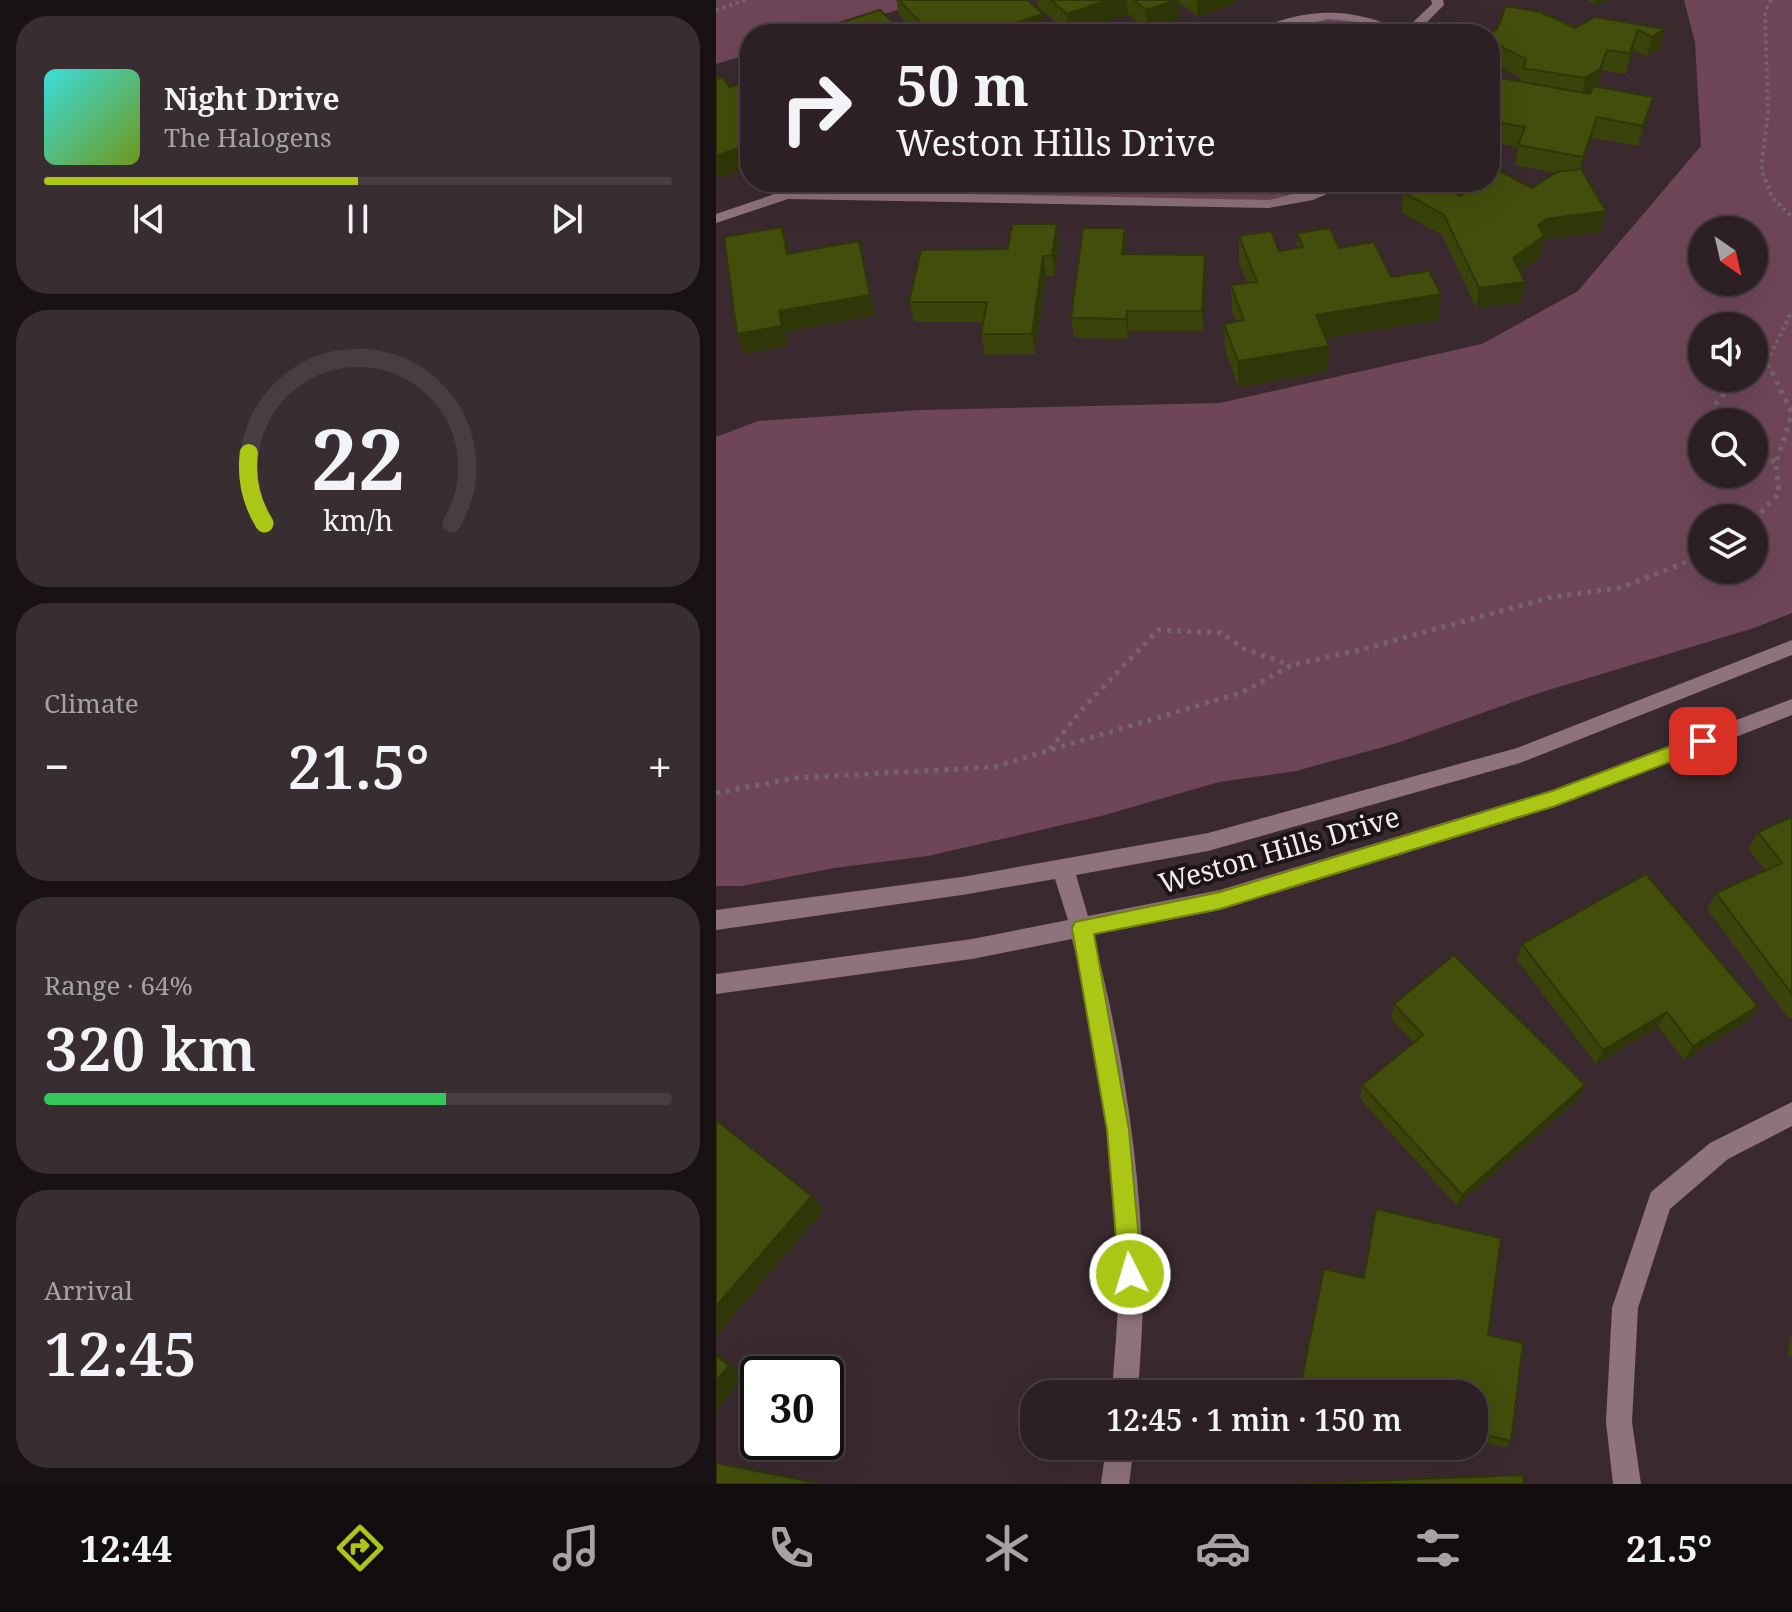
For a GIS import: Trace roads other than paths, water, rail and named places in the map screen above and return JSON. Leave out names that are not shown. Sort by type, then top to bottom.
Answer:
[{"type":"street","points":[[1344,13],[1358,0]]},
{"type":"street","points":[[1418,24],[1438,5],[1437,0]]},
{"type":"street","points":[[1283,24],[1344,13],[1380,24]]},
{"type":"street","points":[[716,219],[796,192]]},
{"type":"street","points":[[787,195],[1269,204],[1321,192]]},
{"type":"street","name":"Weston Hills Drive","points":[[716,920],[1063,868],[1208,842],[1520,755],[1792,647]]},
{"type":"street","name":"Weston Hills Drive","points":[[716,984],[972,949],[1220,900],[1539,803],[1792,707]]},
{"type":"street","points":[[1063,868],[1082,928],[1119,1145],[1130,1274],[1126,1380]]},
{"type":"street","points":[[1627,1484],[1619,1422],[1625,1308],[1660,1201],[1719,1151],[1792,1114]]},
{"type":"street","points":[[1115,1484],[1118,1460]]}]
